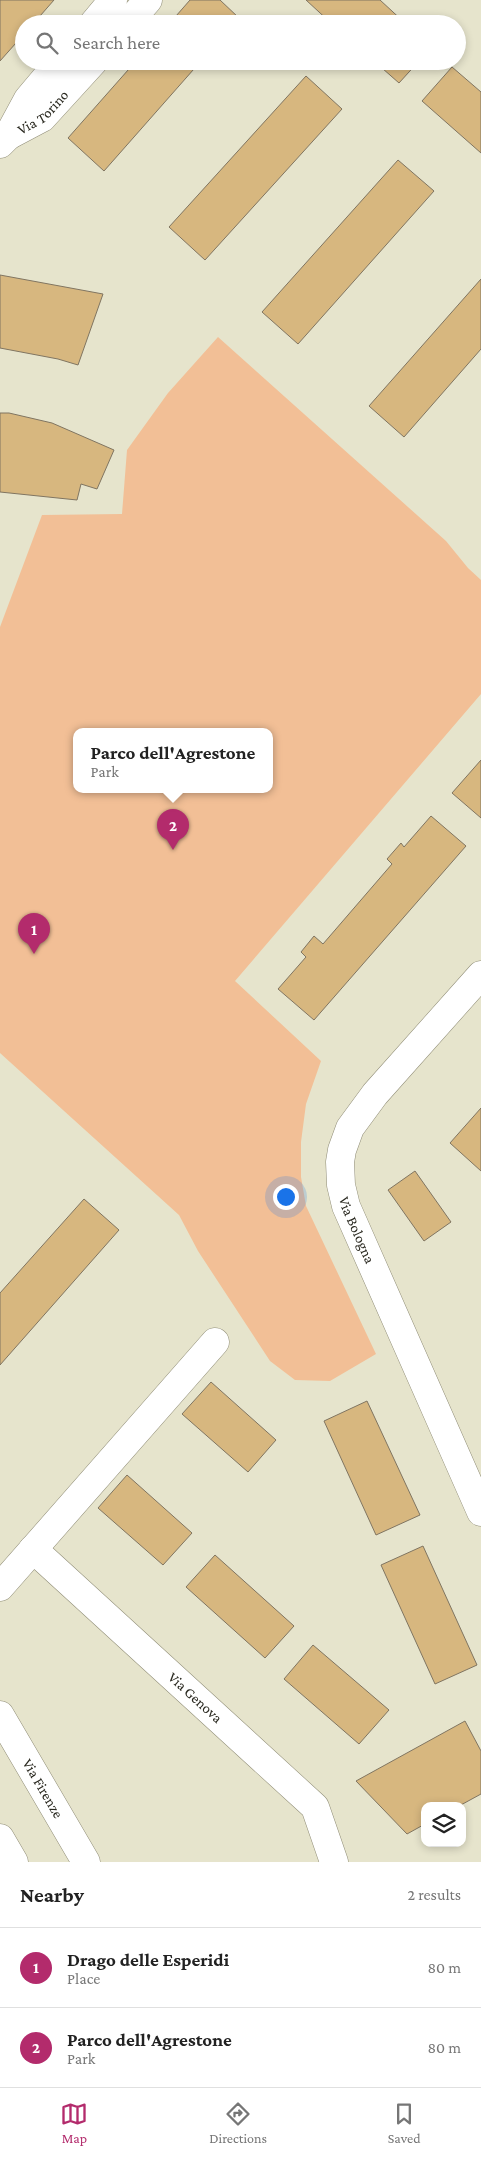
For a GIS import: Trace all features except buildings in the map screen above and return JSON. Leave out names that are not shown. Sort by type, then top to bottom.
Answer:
[{"type":"street","points":[[101,15],[114,0]]},
{"type":"street","points":[[135,15],[148,0]]},
{"type":"street","name":"Via Torino","points":[[4,140],[28,98],[52,70]]},
{"type":"street","name":"Via Torino","points":[[4,140],[42,118],[86,70]]},
{"type":"street","name":"Via Bologna","points":[[481,975],[363,1108],[346,1138],[342,1150],[340,1173],[346,1206],[481,1512]]},
{"type":"street","points":[[0,1587],[216,1342]]},
{"type":"street","name":"Via Genova","points":[[33,1549],[315,1807],[334,1862]]},
{"type":"street","name":"Via Firenze","points":[[0,1715],[86,1862]]},
{"type":"street","points":[[0,1838],[14,1862]]},
{"type":"shaded area","points":[[218,337],[446,541],[468,568],[481,580],[481,694],[235,981],[321,1061],[306,1104],[301,1142],[301,1177],[306,1206],[376,1354],[330,1381],[295,1380],[270,1361],[198,1251],[179,1215],[0,1053],[0,627],[42,515],[122,514],[127,450],[168,393]]},
{"type":"place","name":"Parco dell'Agrestone","points":[[173,850]]},
{"type":"place","name":"Drago delle Esperidi","points":[[34,954]]}]
